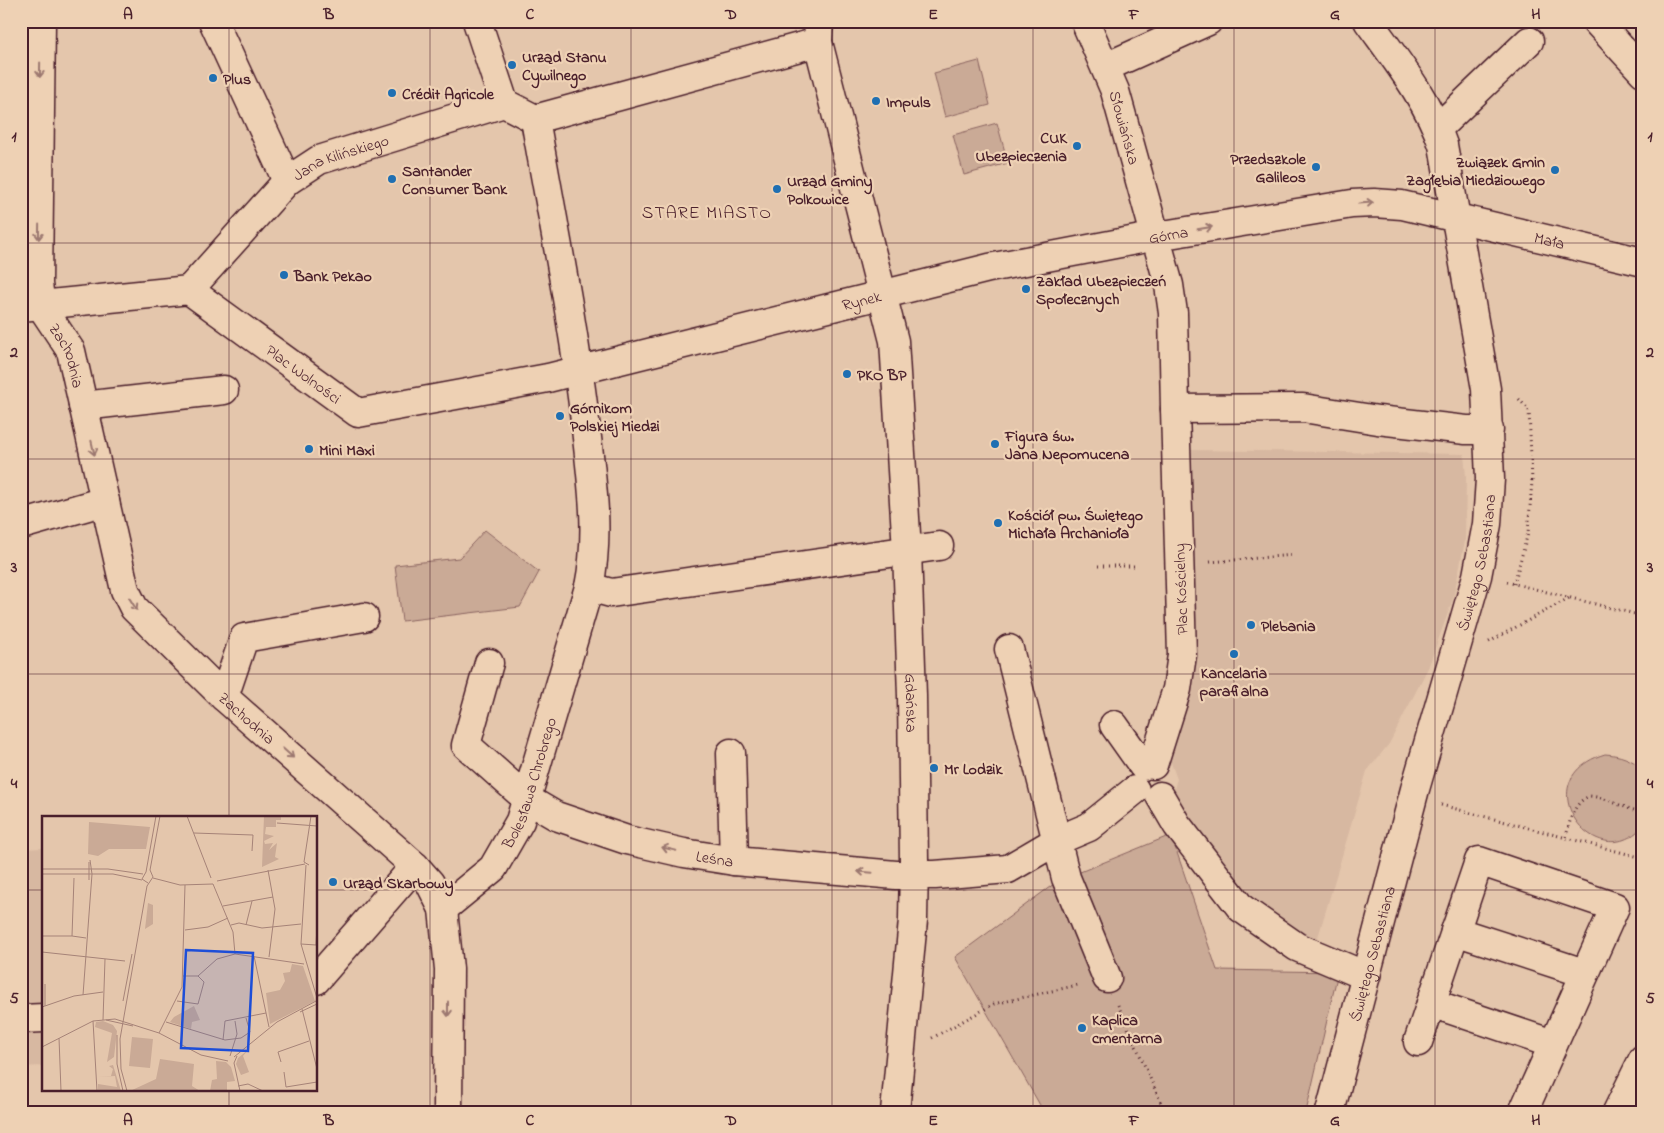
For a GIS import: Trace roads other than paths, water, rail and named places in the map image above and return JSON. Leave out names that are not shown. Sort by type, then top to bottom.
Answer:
[{"type":"street","points":[[40,21],[38,255],[31,306],[189,290]]},
{"type":"street","points":[[213,21],[287,181]]},
{"type":"street","points":[[477,21],[504,103],[535,118],[579,369],[595,510],[593,566],[589,587],[611,593],[939,546]]},
{"type":"street","name":"Słowiańska","points":[[1085,21],[1106,67],[1170,285],[1173,313],[1176,409]]},
{"type":"street","points":[[1106,67],[1176,28],[1208,21]]},
{"type":"street","name":"Świętego Sebastiana","points":[[1330,1112],[1416,789],[1477,576],[1488,515],[1490,479],[1486,389],[1449,170],[1438,128],[1402,69],[1368,21]]},
{"type":"street","points":[[1596,21],[1643,72]]},
{"type":"street","name":"Rynek","points":[[535,118],[818,31],[882,296],[579,369]]},
{"type":"street","points":[[1438,128],[1528,41]]},
{"type":"street","name":"Jana Kilińskiego","points":[[189,290],[287,181],[319,160],[504,103]]},
{"type":"street","name":"Górna","points":[[882,296],[989,268],[1157,236],[1374,203],[1402,205],[1457,218]]},
{"type":"street","name":"Mała","points":[[1457,218],[1643,262]]},
{"type":"street","name":"Plac Wolności","points":[[189,290],[358,413],[548,378],[579,369]]},
{"type":"street","name":"Gdańska","points":[[882,296],[894,342],[907,550],[912,696],[913,920],[895,1112]]},
{"type":"street","name":"Zachodnia","points":[[31,306],[71,351],[125,590],[134,608],[224,697],[415,866],[430,883],[443,909],[449,969],[448,1112]]},
{"type":"street","points":[[83,406],[224,390]]},
{"type":"street","points":[[1176,409],[1303,408],[1378,420],[1466,430],[1489,430]]},
{"type":"street","name":"Plac Kościelny","points":[[1148,779],[1177,689],[1182,656],[1176,409]]},
{"type":"street","points":[[21,525],[105,501]]},
{"type":"street","name":"Bolesława Chrobrego","points":[[443,909],[493,868],[520,821],[589,587]]},
{"type":"street","points":[[224,697],[244,638],[364,617]]},
{"type":"street","points":[[1009,649],[1066,878],[1107,978]]},
{"type":"street","name":"Leśna","points":[[489,663],[466,745],[527,799],[556,816],[627,840],[684,853],[734,861],[914,876]]},
{"type":"street","points":[[1114,725],[1177,825],[1241,908],[1297,948],[1366,976]]},
{"type":"street","points":[[731,753],[734,861]]},
{"type":"street","points":[[914,876],[1008,869],[1056,842],[1089,827],[1148,779]]},
{"type":"street","points":[[1418,1042],[1479,861],[1615,907],[1584,973],[1524,1112]]},
{"type":"street","points":[[318,978],[415,866]]},
{"type":"street","points":[[1455,931],[1584,973]]},
{"type":"street","points":[[1431,1004],[1553,1044]]},
{"type":"street","points":[[21,1018],[42,1018]]},
{"type":"street","points":[[1617,1112],[1643,1058]]},
{"type":"place","name":"Urząd Stanu Cywilnego","points":[[512,65]]},
{"type":"place","name":"Plus","points":[[213,78]]},
{"type":"place","name":"Crédit Agricole","points":[[392,93]]},
{"type":"place","name":"Impuls","points":[[876,101]]},
{"type":"place","name":"CUK Ubezpieczenia","points":[[1077,146]]},
{"type":"place","name":"Przedszkole Galileos","points":[[1316,167]]},
{"type":"place","name":"Związek Gmin Zagłębia Miedziowego","points":[[1555,170]]},
{"type":"place","name":"Santander Consumer Bank","points":[[392,179]]},
{"type":"place","name":"Urząd Gminy Polkowice","points":[[777,189]]},
{"type":"place","name":"Bank Pekao","points":[[284,275]]},
{"type":"place","name":"Zakład Ubezpieczeń Społecznych","points":[[1026,289]]},
{"type":"place","name":"PKO BP","points":[[847,374]]},
{"type":"place","name":"Górnikom Polskiej Miedzi","points":[[560,416]]},
{"type":"place","name":"Figura św. Jana Nepomucena","points":[[995,444]]},
{"type":"place","name":"Mini Maxi","points":[[309,449]]},
{"type":"place","name":"Kościół pw. Świętego Michała Archanioła","points":[[998,523]]},
{"type":"place","name":"Plebania","points":[[1251,625]]},
{"type":"place","name":"Kancelaria parafialna","points":[[1234,654]]},
{"type":"place","name":"Mr Lodzik","points":[[934,768]]},
{"type":"place","name":"Urząd Skarbowy","points":[[333,882]]},
{"type":"place","name":"Kaplica cmentarna","points":[[1082,1028]]},
{"type":"district","name":"STARE MIASTO","points":[[707,212]]}]
